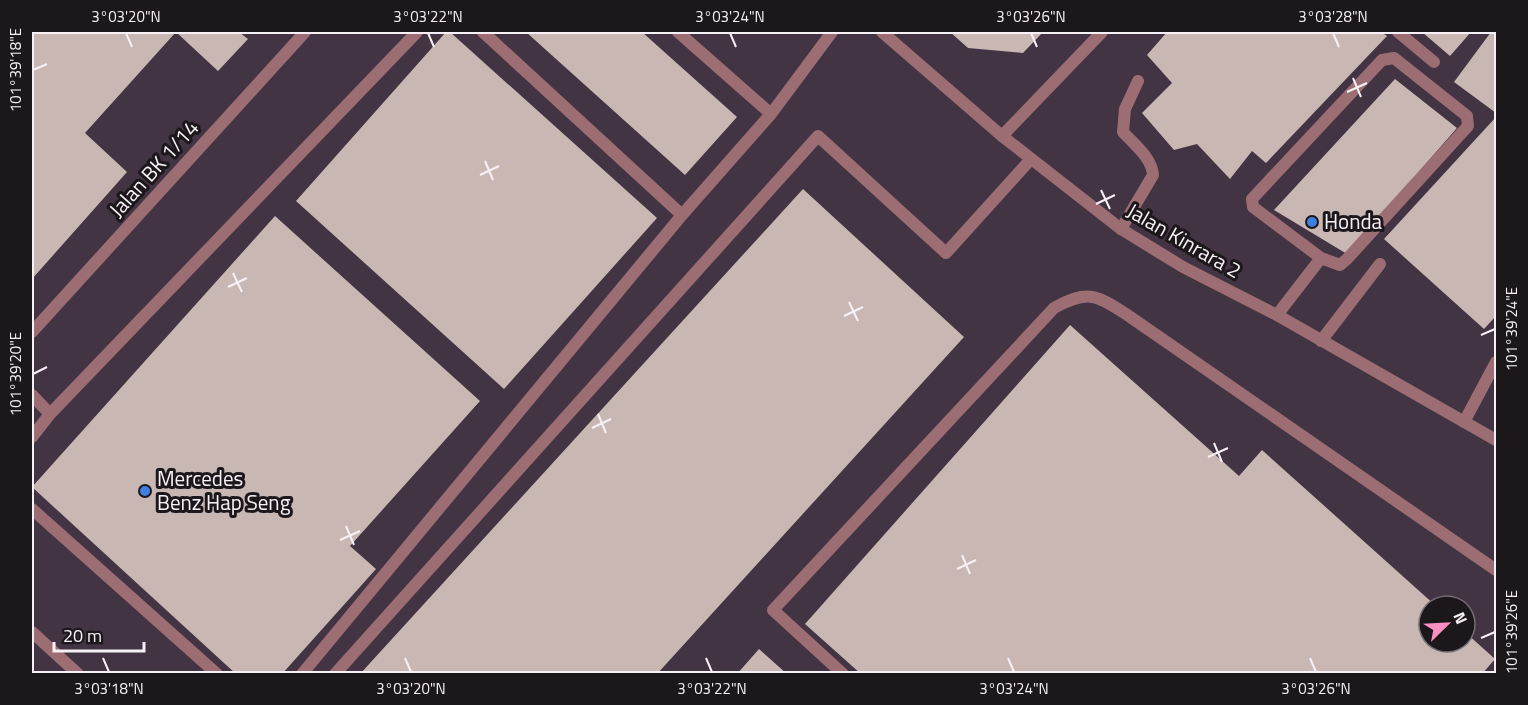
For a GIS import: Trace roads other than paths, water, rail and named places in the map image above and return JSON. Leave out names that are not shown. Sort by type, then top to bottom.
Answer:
[{"type":"street","points":[[32,437],[50,414],[417,32]]},
{"type":"street","points":[[483,32],[682,215]]},
{"type":"street","points":[[678,32],[771,114]]},
{"type":"street","points":[[302,674],[682,215],[771,114],[832,32]]},
{"type":"street","name":"Jalan Kinrara 2","points":[[882,32],[1002,136],[1121,229],[1183,267],[1277,315],[1497,440]]},
{"type":"street","points":[[1002,136],[1102,32]]},
{"type":"street","points":[[1398,32],[1434,62]]},
{"type":"street","name":"Jalan BK 1/14","points":[[32,332],[300,33]]},
{"type":"street","points":[[1394,58],[1467,116],[1468,126],[1347,259],[1340,265],[1321,258],[1253,207],[1252,199],[1382,60],[1394,58]]},
{"type":"street","points":[[1121,229],[1153,175],[1153,167],[1123,132],[1125,109],[1138,81]]},
{"type":"street","points":[[335,674],[818,136],[946,253],[1031,159]]},
{"type":"street","points":[[1277,315],[1321,258]]},
{"type":"street","points":[[1321,341],[1380,264]]},
{"type":"street","points":[[843,674],[773,610],[1054,308],[1076,297],[1101,298],[1126,314],[1497,570]]},
{"type":"street","points":[[1464,422],[1496,362]]},
{"type":"street","points":[[32,395],[50,414]]},
{"type":"street","points":[[32,509],[217,674]]},
{"type":"street","points":[[32,632],[78,674]]},
{"type":"place","name":"Honda","points":[[1312,222]]},
{"type":"place","name":"Mercedes Benz Hap Seng","points":[[145,491]]}]
